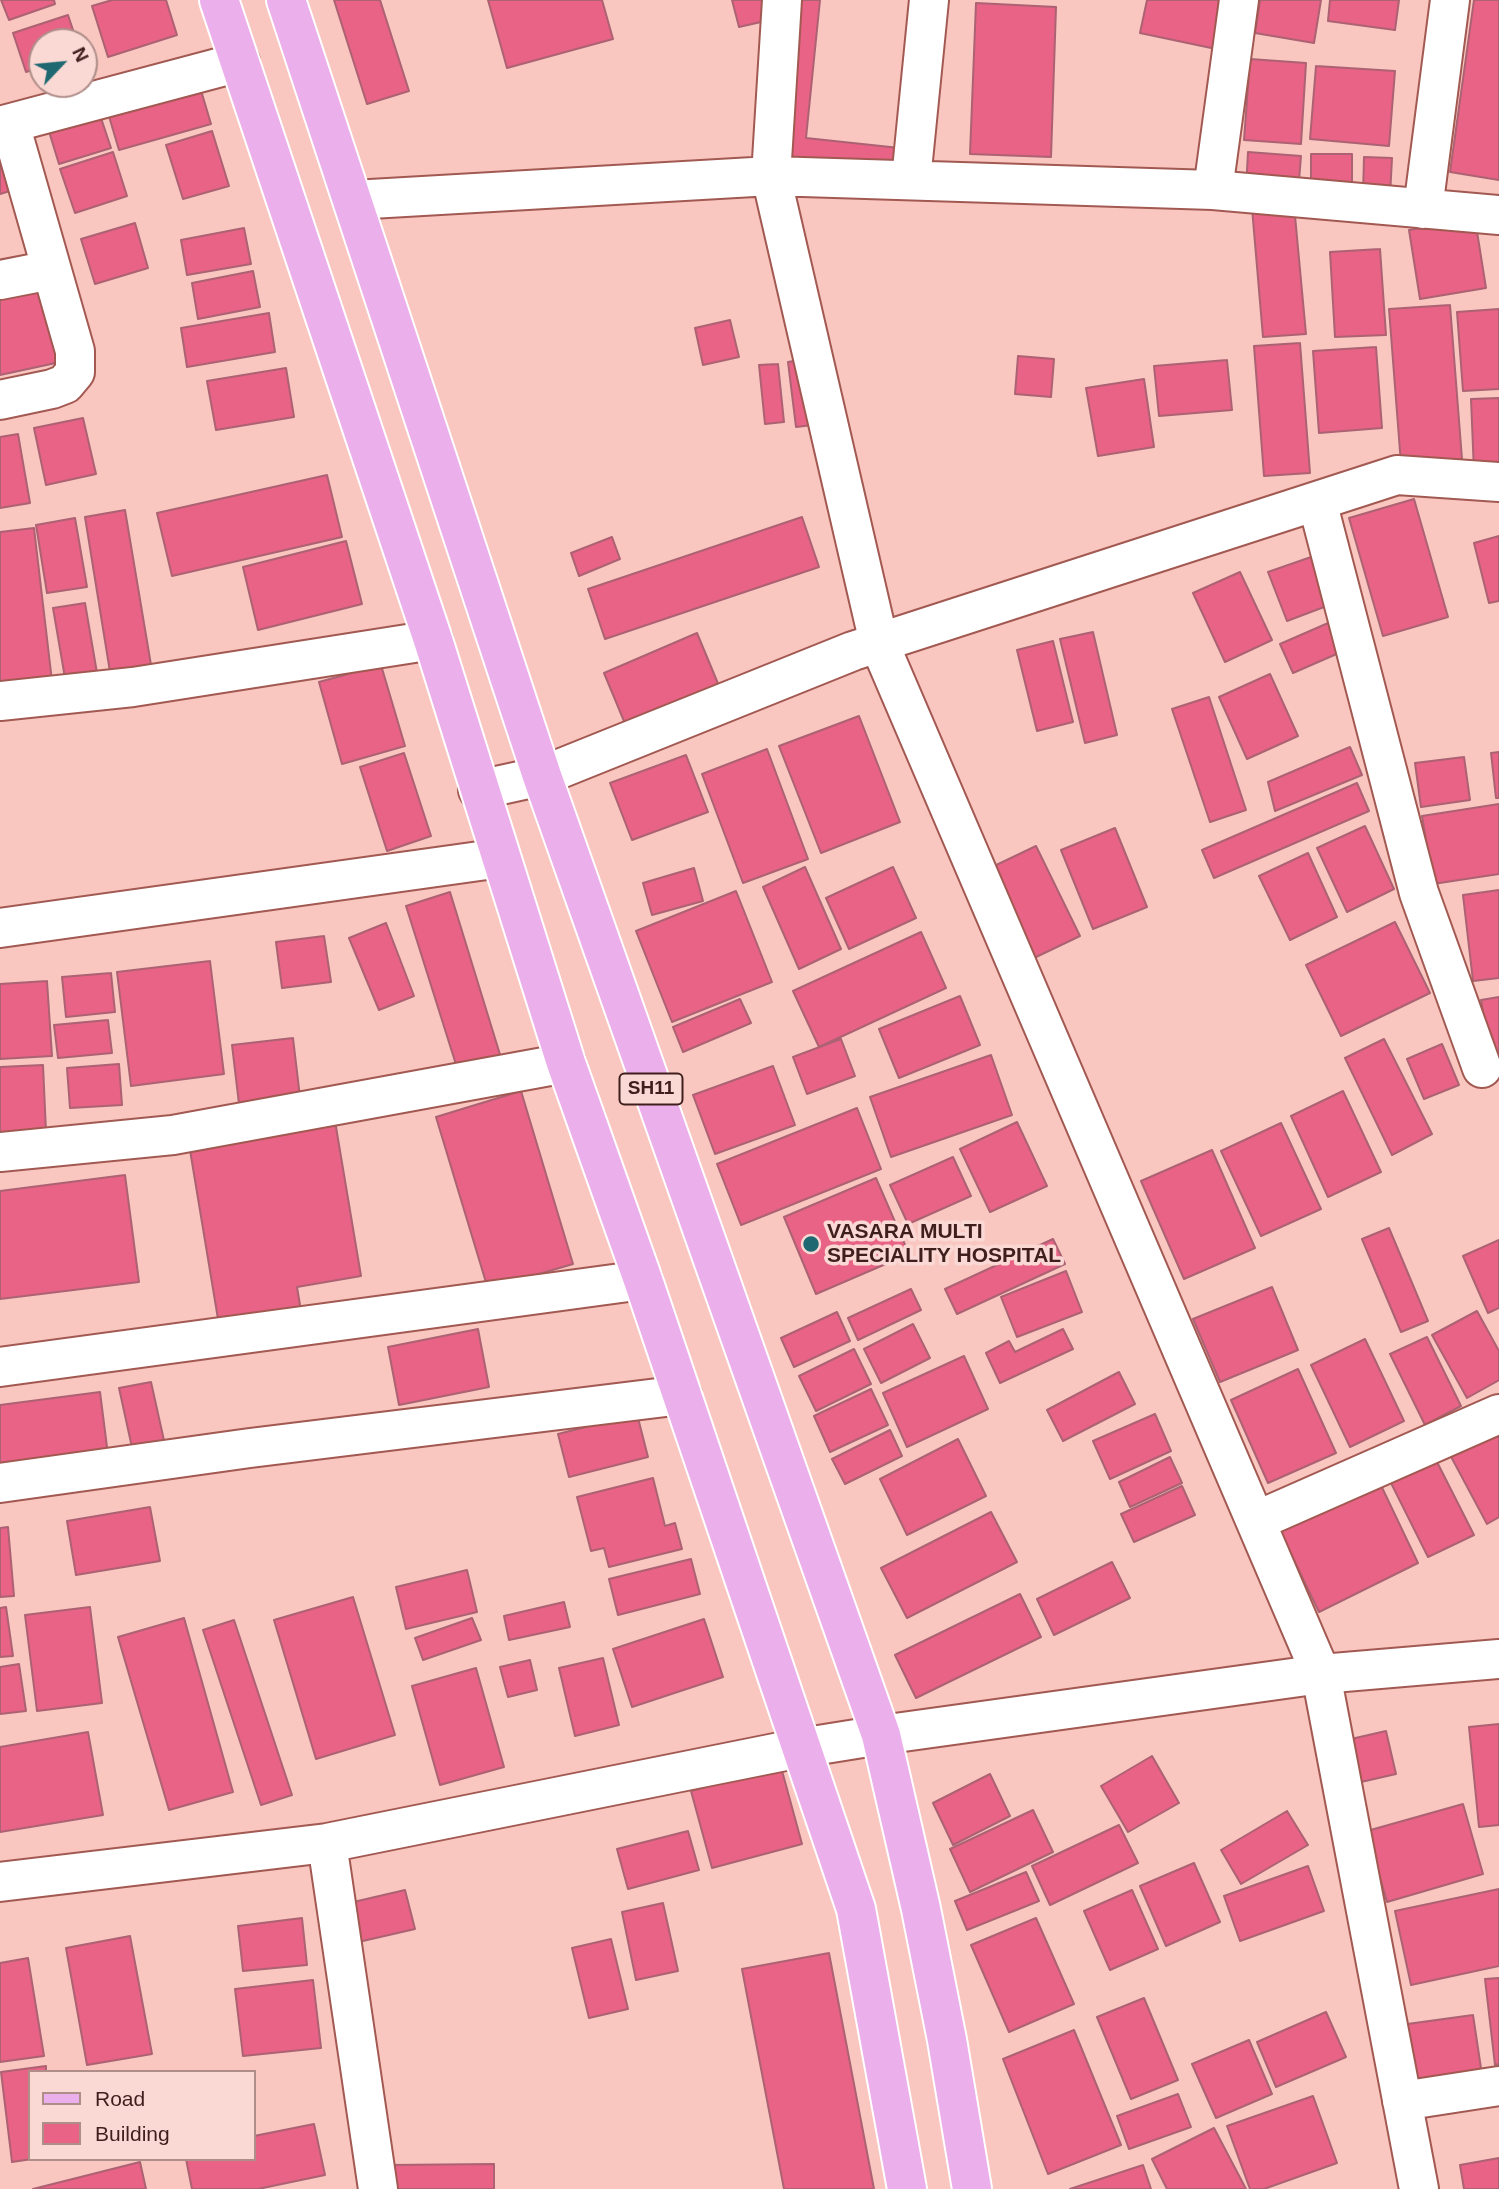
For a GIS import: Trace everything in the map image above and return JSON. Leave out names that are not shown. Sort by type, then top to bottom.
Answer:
[{"type":"main road","points":[[219,0],[433,640],[566,1063],[643,1280],[856,1909],[907,2189]]},
{"type":"main road","name":"SH11","points":[[286,0],[542,776],[881,1735],[947,2040],[972,2189]]},
{"type":"street","points":[[782,0],[771,176],[879,643],[1321,1674],[1419,2189]]},
{"type":"street","points":[[911,180],[929,0]]},
{"type":"street","points":[[1213,190],[1239,0]]},
{"type":"street","points":[[1423,209],[1450,0]]},
{"type":"street","points":[[0,401],[65,384],[75,372],[75,351],[5,125],[240,62]]},
{"type":"street","points":[[353,200],[771,176],[1213,190],[1499,215]]},
{"type":"street","points":[[0,280],[51,270]]},
{"type":"street","points":[[478,790],[542,776],[853,651],[1397,475],[1499,482]]},
{"type":"street","points":[[1317,501],[1419,893],[1482,1068]]},
{"type":"street","points":[[0,701],[133,687],[433,640]]},
{"type":"street","points":[[0,928],[501,858]]},
{"type":"street","points":[[0,1152],[173,1135],[566,1063]]},
{"type":"street","points":[[0,1367],[643,1280]]},
{"type":"street","points":[[0,1483],[263,1446],[682,1395]]},
{"type":"street","points":[[1255,1521],[1499,1414]]},
{"type":"street","points":[[0,1882],[327,1843],[800,1748],[881,1735],[1321,1674],[1499,1659]]},
{"type":"street","points":[[327,1843],[379,2189]]},
{"type":"street","points":[[1402,2101],[1499,2086]]},
{"type":"building","points":[[1,0],[54,0],[55,4],[9,20]]},
{"type":"building","points":[[112,0],[166,0],[177,35],[108,57],[92,6]]},
{"type":"building","points":[[334,0],[380,0],[409,91],[367,104]]},
{"type":"building","points":[[488,0],[602,0],[613,39],[507,68]]},
{"type":"building","points":[[732,0],[763,0],[761,22],[739,27]]},
{"type":"building","points":[[792,0],[820,0],[806,138],[909,149],[907,169],[776,155]]},
{"type":"building","points":[[1147,0],[1226,0],[1216,49],[1140,33]]},
{"type":"building","points":[[1260,0],[1321,0],[1314,43],[1255,33]]},
{"type":"building","points":[[1330,0],[1399,0],[1395,30],[1328,21]]},
{"type":"building","points":[[1474,0],[1499,0],[1499,180],[1450,172]]},
{"type":"building","points":[[976,3],[1056,7],[1051,157],[970,154]]},
{"type":"building","points":[[68,15],[72,28],[28,28]]},
{"type":"building","points":[[28,28],[28,71],[26,72],[13,33]]},
{"type":"building","points":[[1250,59],[1306,63],[1301,144],[1244,140]]},
{"type":"building","points":[[1316,66],[1395,71],[1389,146],[1310,139]]},
{"type":"building","points":[[200,87],[211,124],[119,150],[108,113]]},
{"type":"building","points":[[98,109],[111,148],[59,164],[47,125]]},
{"type":"building","points":[[212,131],[229,186],[183,199],[166,145]]},
{"type":"building","points":[[113,152],[127,196],[75,213],[60,169]]},
{"type":"building","points":[[1248,152],[1301,156],[1298,193],[1246,189]]},
{"type":"building","points":[[1311,154],[1352,154],[1352,196],[1311,195]]},
{"type":"building","points":[[0,156],[10,191],[0,194]]},
{"type":"building","points":[[1364,157],[1392,158],[1390,196],[1363,195]]},
{"type":"building","points":[[1294,205],[1306,334],[1263,337],[1252,208]]},
{"type":"building","points":[[1475,219],[1486,288],[1420,299],[1409,230]]},
{"type":"building","points":[[135,223],[148,268],[95,284],[81,239]]},
{"type":"building","points":[[244,228],[251,264],[187,275],[181,240]]},
{"type":"building","points":[[1380,249],[1386,335],[1335,337],[1330,252]]},
{"type":"building","points":[[253,271],[260,307],[198,319],[192,283]]},
{"type":"building","points":[[48,283],[65,361],[0,375],[0,293]]},
{"type":"building","points":[[1450,305],[1462,459],[1401,464],[1389,309]]},
{"type":"building","points":[[1499,309],[1499,389],[1463,391],[1457,312]]},
{"type":"building","points":[[269,313],[275,352],[187,367],[181,328]]},
{"type":"building","points":[[730,320],[739,357],[703,365],[695,328]]},
{"type":"building","points":[[1300,343],[1310,473],[1264,476],[1254,346]]},
{"type":"building","points":[[1376,347],[1382,428],[1319,433],[1313,351]]},
{"type":"building","points":[[1018,356],[1054,359],[1051,397],[1015,394]]},
{"type":"building","points":[[805,359],[813,425],[796,427],[788,362]]},
{"type":"building","points":[[1227,360],[1232,410],[1159,416],[1154,366]]},
{"type":"building","points":[[778,364],[784,422],[765,424],[759,365]]},
{"type":"building","points":[[286,368],[294,417],[216,430],[207,381]]},
{"type":"building","points":[[1144,379],[1154,447],[1098,456],[1086,388]]},
{"type":"building","points":[[1499,398],[1499,471],[1474,472],[1471,399]]},
{"type":"building","points":[[83,418],[96,474],[46,485],[34,428]]},
{"type":"building","points":[[18,434],[30,503],[0,508],[0,437]]},
{"type":"building","points":[[327,475],[342,537],[172,576],[157,513]]},
{"type":"building","points":[[1414,499],[1448,617],[1383,636],[1349,518]]},
{"type":"building","points":[[125,510],[151,665],[110,672],[85,517]]},
{"type":"building","points":[[802,517],[819,567],[605,639],[588,589]]},
{"type":"building","points":[[75,518],[87,587],[47,593],[36,525]]},
{"type":"building","points":[[34,528],[52,681],[0,688],[0,532]]},
{"type":"building","points":[[1499,536],[1499,601],[1489,603],[1474,543]]},
{"type":"building","points":[[612,537],[620,559],[579,576],[571,553]]},
{"type":"building","points":[[346,541],[362,604],[258,630],[243,567]]},
{"type":"building","points":[[1314,556],[1332,604],[1287,621],[1268,572]]},
{"type":"building","points":[[1240,572],[1272,640],[1225,662],[1193,593]]},
{"type":"building","points":[[85,603],[97,673],[65,678],[53,608]]},
{"type":"building","points":[[1335,620],[1348,649],[1293,673],[1280,644]]},
{"type":"building","points":[[1093,632],[1117,735],[1085,743],[1060,639]]},
{"type":"building","points":[[697,633],[724,698],[631,738],[604,673]]},
{"type":"building","points":[[1053,641],[1073,722],[1037,731],[1017,650]]},
{"type":"building","points":[[381,665],[405,746],[342,764],[319,682]]},
{"type":"building","points":[[1270,674],[1298,736],[1247,759],[1219,697]]},
{"type":"building","points":[[1209,697],[1246,810],[1210,822],[1172,709]]},
{"type":"building","points":[[859,716],[900,822],[821,853],[779,746]]},
{"type":"building","points":[[1350,747],[1362,775],[1275,811],[1268,782]]},
{"type":"building","points":[[767,749],[808,859],[743,883],[702,774]]},
{"type":"building","points":[[1499,752],[1499,798],[1496,798],[1491,753]]},
{"type":"building","points":[[404,753],[431,836],[387,851],[360,767]]},
{"type":"building","points":[[686,755],[708,812],[632,840],[610,783]]},
{"type":"building","points":[[1464,757],[1470,800],[1421,807],[1415,763]]},
{"type":"building","points":[[1357,783],[1369,811],[1214,878],[1202,850]]},
{"type":"building","points":[[1499,804],[1499,874],[1433,884],[1422,816]]},
{"type":"building","points":[[1365,826],[1394,889],[1347,912],[1317,848]]},
{"type":"building","points":[[1115,828],[1147,907],[1093,929],[1061,850]]},
{"type":"building","points":[[1036,846],[1080,936],[1034,958],[990,868]]},
{"type":"building","points":[[1308,853],[1337,917],[1290,940],[1259,876]]},
{"type":"building","points":[[805,867],[841,949],[799,969],[763,887]]},
{"type":"building","points":[[893,867],[916,918],[849,949],[826,898]]},
{"type":"building","points":[[694,868],[703,901],[652,915],[643,883]]},
{"type":"building","points":[[1499,890],[1499,978],[1473,981],[1463,895]]},
{"type":"building","points":[[736,891],[772,982],[672,1022],[636,931]]},
{"type":"building","points":[[450,892],[502,1061],[459,1074],[406,906]]},
{"type":"building","points":[[1395,922],[1430,993],[1341,1036],[1306,965]]},
{"type":"building","points":[[386,923],[414,996],[379,1010],[349,938]]},
{"type":"building","points":[[921,932],[946,988],[819,1047],[793,991]]},
{"type":"building","points":[[324,936],[331,982],[282,988],[276,942]]},
{"type":"building","points":[[210,961],[224,1074],[131,1086],[117,972]]},
{"type":"building","points":[[111,973],[115,1012],[66,1017],[62,977]]},
{"type":"building","points":[[47,981],[52,1056],[0,1059],[0,984]]},
{"type":"building","points":[[960,996],[980,1045],[899,1078],[879,1029]]},
{"type":"building","points":[[1499,997],[1499,1052],[1490,1054],[1481,1000]]},
{"type":"building","points":[[740,999],[751,1023],[683,1052],[673,1027]]},
{"type":"building","points":[[108,1020],[112,1053],[58,1058],[54,1025]]},
{"type":"building","points":[[293,1038],[300,1097],[239,1104],[232,1045]]},
{"type":"building","points":[[841,1039],[855,1076],[807,1094],[793,1057]]},
{"type":"building","points":[[1384,1039],[1432,1134],[1392,1155],[1345,1058]]},
{"type":"building","points":[[1442,1044],[1459,1085],[1424,1099],[1407,1059]]},
{"type":"building","points":[[991,1055],[1012,1115],[891,1157],[870,1097]]},
{"type":"building","points":[[119,1064],[122,1105],[70,1108],[67,1068]]},
{"type":"building","points":[[43,1065],[46,1132],[0,1134],[0,1067]]},
{"type":"building","points":[[773,1066],[795,1125],[715,1154],[693,1095]]},
{"type":"building","points":[[521,1091],[573,1264],[488,1289],[436,1117]]},
{"type":"building","points":[[1343,1091],[1381,1172],[1328,1197],[1291,1116]]},
{"type":"building","points":[[857,1108],[881,1169],[741,1225],[717,1164]]},
{"type":"building","points":[[334,1115],[361,1276],[297,1287],[301,1311],[219,1325],[188,1138]]},
{"type":"building","points":[[1017,1122],[1047,1186],[990,1212],[960,1149]]},
{"type":"building","points":[[1281,1123],[1321,1209],[1261,1236],[1221,1151]]},
{"type":"building","points":[[1212,1150],[1255,1248],[1184,1279],[1141,1181]]},
{"type":"building","points":[[953,1157],[971,1196],[908,1224],[890,1185]]},
{"type":"building","points":[[125,1175],[139,1282],[0,1299],[0,1191]]},
{"type":"building","points":[[876,1178],[909,1254],[816,1294],[784,1217]]},
{"type":"building","points":[[1389,1228],[1428,1321],[1401,1332],[1362,1239]]},
{"type":"building","points":[[1053,1239],[1065,1264],[957,1314],[945,1289]]},
{"type":"building","points":[[1499,1240],[1499,1308],[1488,1313],[1463,1256]]},
{"type":"building","points":[[1066,1271],[1082,1312],[1017,1337],[1001,1297]]},
{"type":"building","points":[[1272,1287],[1298,1350],[1220,1382],[1193,1319]]},
{"type":"building","points":[[911,1289],[921,1310],[858,1340],[848,1318]]},
{"type":"building","points":[[1477,1311],[1499,1351],[1499,1380],[1467,1398],[1432,1335]]},
{"type":"building","points":[[837,1312],[850,1341],[794,1367],[781,1338]]},
{"type":"building","points":[[913,1324],[930,1358],[881,1383],[864,1349]]},
{"type":"building","points":[[478,1329],[489,1387],[399,1405],[388,1347]]},
{"type":"building","points":[[1063,1329],[1073,1349],[1000,1383],[986,1353],[1009,1341],[1015,1352]]},
{"type":"building","points":[[1427,1337],[1461,1406],[1425,1425],[1390,1354]]},
{"type":"building","points":[[1365,1339],[1404,1421],[1350,1447],[1311,1365]]},
{"type":"building","points":[[854,1349],[871,1384],[816,1411],[799,1376]]},
{"type":"building","points":[[964,1356],[988,1409],[907,1447],[883,1393]]},
{"type":"building","points":[[1298,1369],[1336,1453],[1268,1483],[1231,1400]]},
{"type":"building","points":[[1119,1372],[1135,1404],[1063,1441],[1047,1410]]},
{"type":"building","points":[[151,1382],[165,1445],[133,1452],[119,1388]]},
{"type":"building","points":[[871,1389],[888,1425],[830,1452],[814,1416]]},
{"type":"building","points":[[100,1392],[108,1455],[0,1469],[0,1405]]},
{"type":"building","points":[[637,1414],[648,1457],[569,1477],[558,1434]]},
{"type":"building","points":[[1155,1414],[1171,1451],[1110,1479],[1093,1441]]},
{"type":"building","points":[[890,1430],[902,1456],[845,1484],[832,1459]]},
{"type":"building","points":[[1499,1430],[1499,1517],[1487,1524],[1448,1451]]},
{"type":"building","points":[[958,1439],[986,1496],[907,1535],[880,1479]]},
{"type":"building","points":[[1170,1457],[1182,1483],[1130,1507],[1119,1482]]},
{"type":"building","points":[[1435,1458],[1474,1535],[1428,1557],[1390,1481]]},
{"type":"building","points":[[1377,1477],[1418,1563],[1319,1612],[1277,1525]]},
{"type":"building","points":[[653,1478],[665,1526],[675,1523],[682,1549],[609,1567],[604,1548],[591,1551],[577,1497]]},
{"type":"building","points":[[1182,1486],[1195,1515],[1134,1542],[1121,1514]]},
{"type":"building","points":[[150,1507],[160,1561],[76,1575],[67,1521]]},
{"type":"building","points":[[991,1512],[1017,1562],[907,1618],[881,1568]]},
{"type":"building","points":[[8,1527],[14,1596],[0,1597],[0,1528]]},
{"type":"building","points":[[691,1559],[700,1594],[618,1615],[609,1579]]},
{"type":"building","points":[[1112,1562],[1130,1598],[1054,1635],[1037,1599]]},
{"type":"building","points":[[467,1570],[477,1612],[406,1629],[396,1587]]},
{"type":"building","points":[[1020,1594],[1041,1637],[916,1698],[895,1655]]},
{"type":"building","points":[[353,1597],[395,1735],[316,1759],[274,1620]]},
{"type":"building","points":[[564,1602],[570,1627],[509,1640],[504,1616]]},
{"type":"building","points":[[6,1607],[13,1656],[0,1657],[0,1608]]},
{"type":"building","points":[[90,1607],[102,1703],[37,1711],[25,1615]]},
{"type":"building","points":[[184,1618],[233,1792],[169,1810],[118,1637]]},
{"type":"building","points":[[472,1618],[481,1640],[423,1660],[415,1638]]},
{"type":"building","points":[[704,1619],[723,1677],[632,1707],[613,1649]]},
{"type":"building","points":[[234,1620],[292,1795],[261,1805],[203,1630]]},
{"type":"building","points":[[603,1658],[619,1725],[575,1736],[559,1668]]},
{"type":"building","points":[[530,1660],[537,1690],[508,1697],[500,1667]]},
{"type":"building","points":[[19,1664],[26,1711],[0,1714],[0,1667]]},
{"type":"building","points":[[476,1668],[504,1767],[440,1785],[412,1686]]},
{"type":"building","points":[[1499,1724],[1499,1825],[1479,1827],[1469,1727]]},
{"type":"building","points":[[1386,1731],[1396,1774],[1361,1782],[1351,1739]]},
{"type":"building","points":[[88,1732],[103,1815],[0,1832],[0,1747]]},
{"type":"building","points":[[1152,1756],[1179,1803],[1128,1832],[1101,1786]]},
{"type":"building","points":[[781,1767],[802,1844],[712,1868],[691,1791]]},
{"type":"building","points":[[990,1774],[1010,1816],[953,1845],[933,1803]]},
{"type":"building","points":[[1463,1804],[1483,1874],[1387,1902],[1367,1831]]},
{"type":"building","points":[[1033,1810],[1053,1852],[970,1892],[950,1849]]},
{"type":"building","points":[[1287,1811],[1308,1845],[1241,1884],[1221,1850]]},
{"type":"building","points":[[1119,1825],[1138,1863],[1050,1905],[1032,1866]]},
{"type":"building","points":[[688,1831],[699,1870],[628,1889],[617,1849]]},
{"type":"building","points":[[1194,1863],[1220,1922],[1166,1946],[1140,1886]]},
{"type":"building","points":[[1308,1866],[1324,1911],[1240,1941],[1224,1896]]},
{"type":"building","points":[[1026,1872],[1039,1901],[967,1930],[955,1901]]},
{"type":"building","points":[[1499,1889],[1499,1966],[1411,1985],[1395,1911]]},
{"type":"building","points":[[405,1890],[415,1929],[354,1943],[345,1904]]},
{"type":"building","points":[[1132,1890],[1158,1949],[1110,1970],[1084,1911]]},
{"type":"building","points":[[663,1903],[678,1971],[636,1980],[622,1912]]},
{"type":"building","points":[[302,1918],[307,1965],[243,1971],[238,1926]]},
{"type":"building","points":[[1036,1918],[1074,2004],[1009,2032],[971,1945]]},
{"type":"building","points":[[130,1936],[152,2054],[87,2065],[66,1948]]},
{"type":"building","points":[[611,1939],[628,2009],[589,2018],[572,1948]]},
{"type":"building","points":[[829,1953],[874,2189],[784,2189],[742,1969]]},
{"type":"building","points":[[28,1958],[44,2056],[0,2062],[0,1963]]},
{"type":"building","points":[[1499,1978],[1499,2064],[1495,2065],[1485,1979]]},
{"type":"building","points":[[313,1980],[321,2048],[243,2056],[235,1989]]},
{"type":"building","points":[[1144,1998],[1178,2080],[1131,2099],[1097,2017]]},
{"type":"building","points":[[1326,2012],[1346,2057],[1276,2087],[1257,2042]]},
{"type":"building","points":[[1473,2015],[1482,2075],[1409,2085],[1400,2025]]},
{"type":"building","points":[[1074,2030],[1121,2145],[1048,2174],[1003,2059]]},
{"type":"building","points":[[1249,2040],[1272,2094],[1216,2118],[1192,2064]]},
{"type":"building","points":[[46,2066],[46,2070],[28,2070],[28,2160],[12,2162],[1,2072]]},
{"type":"building","points":[[1178,2094],[1191,2127],[1129,2149],[1117,2116]]},
{"type":"building","points":[[1313,2096],[1337,2163],[1264,2189],[1250,2189],[1227,2126]]},
{"type":"building","points":[[314,2124],[325,2175],[258,2189],[192,2189],[186,2161],[256,2161],[256,2136]]},
{"type":"building","points":[[1214,2128],[1246,2189],[1167,2189],[1152,2159]]},
{"type":"building","points":[[1499,2158],[1499,2189],[1464,2189],[1460,2165]]},
{"type":"building","points":[[140,2162],[146,2189],[33,2189]]},
{"type":"building","points":[[494,2164],[494,2189],[388,2189],[388,2165]]},
{"type":"building","points":[[1143,2165],[1151,2189],[1070,2189]]},
{"type":"place","name":"VASARA MULTI SPECIALITY HOSPITAL","points":[[811,1244]]}]
